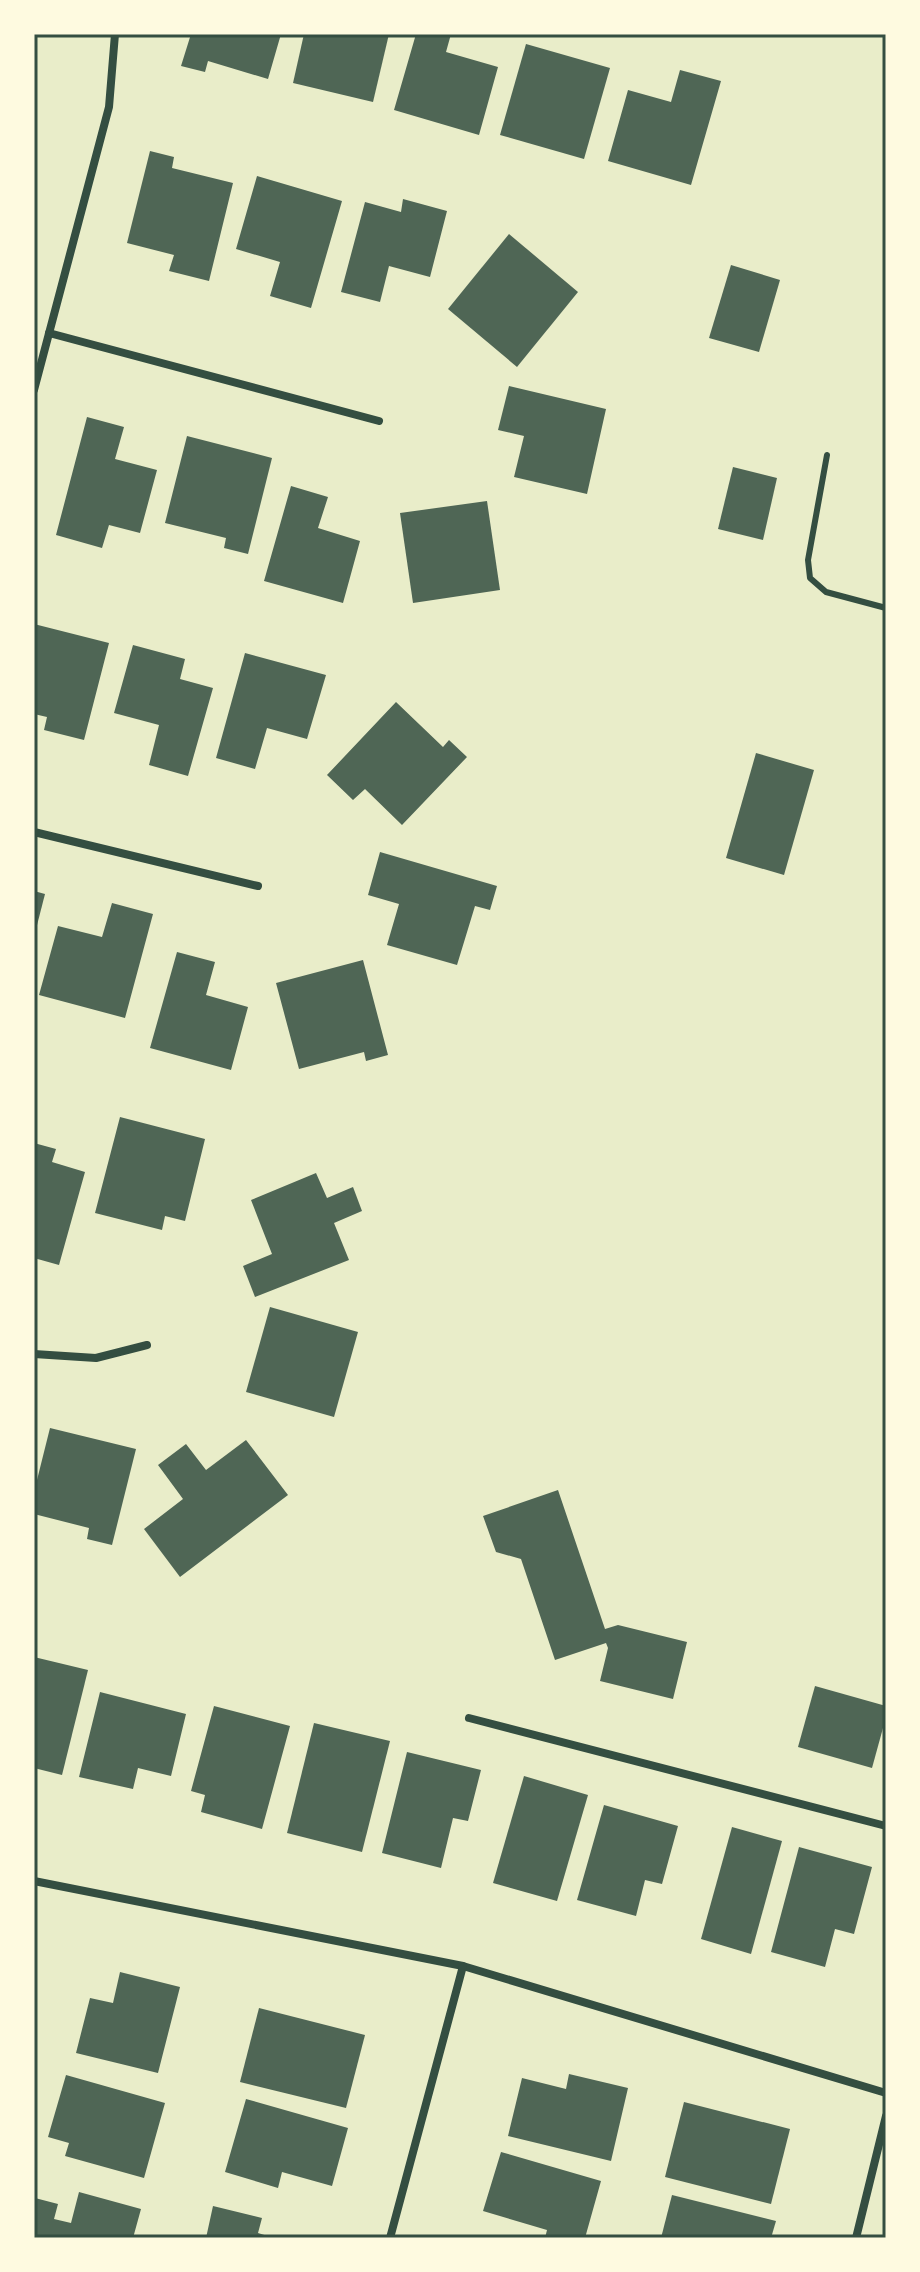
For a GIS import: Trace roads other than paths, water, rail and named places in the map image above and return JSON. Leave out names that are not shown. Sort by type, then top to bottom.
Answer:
[{"type":"street","points":[[34,390],[109,107],[115,34]]},
{"type":"street","points":[[49,333],[379,421]]},
{"type":"street","points":[[34,832],[258,886]]},
{"type":"street","points":[[34,1354],[96,1358],[147,1345]]},
{"type":"street","points":[[469,1718],[886,1826]]},
{"type":"street","points":[[34,1881],[463,1966],[886,2093]]},
{"type":"street","points":[[390,2238],[463,1966]]},
{"type":"street","points":[[856,2238],[886,2116]]},
{"type":"lane","points":[[827,455],[808,560],[810,578],[826,592],[886,608]]}]
